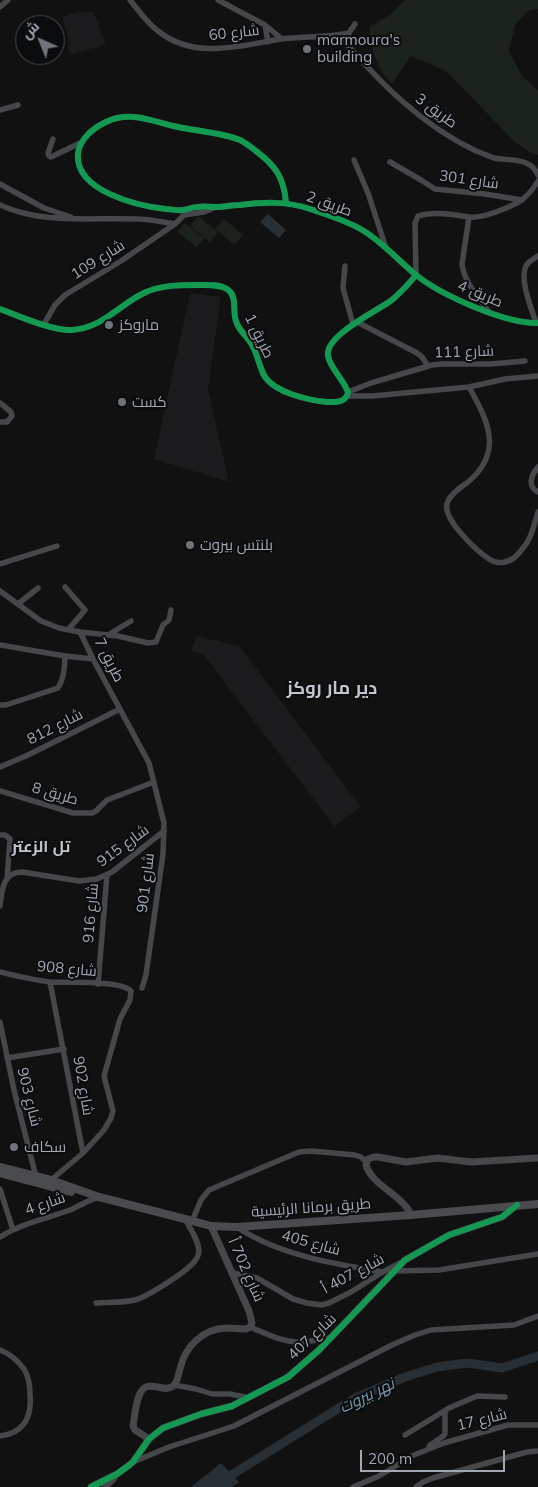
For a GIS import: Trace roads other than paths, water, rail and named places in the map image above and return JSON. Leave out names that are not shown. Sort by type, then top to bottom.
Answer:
[{"type":"main road","points":[[0,1167],[51,1180],[90,1195]]},
{"type":"main road","points":[[0,1173],[50,1187],[90,1195]]},
{"type":"main road","name":"طريق برمانا الرئيسية","points":[[90,1195],[211,1226],[237,1227],[538,1204]]},
{"type":"street","points":[[0,7],[8,0]]},
{"type":"street","name":"شارع 60","points":[[130,0],[157,31],[172,40],[194,48],[220,49],[282,39],[340,35]]},
{"type":"street","name":"شارع 60","points":[[218,0],[265,25],[282,39]]},
{"type":"street","points":[[340,35],[349,33],[355,24]]},
{"type":"street","name":"شارع 60","points":[[265,25],[268,42]]},
{"type":"street","name":"طريق 3","points":[[340,35],[401,100],[433,126],[453,139],[486,155],[527,163],[538,174]]},
{"type":"street","points":[[0,110],[18,105]]},
{"type":"street","points":[[53,139],[48,153],[51,157],[80,143],[99,126],[116,118],[127,116],[227,137],[243,142],[268,160],[281,177],[285,189],[286,203]]},
{"type":"street","name":"طريق 2","points":[[80,143],[78,157],[81,170],[86,177],[114,196],[155,208],[184,213],[199,206],[216,207],[286,203],[304,207],[362,229],[416,275]]},
{"type":"street","points":[[354,160],[368,193],[386,248]]},
{"type":"street","name":"شارع 301","points":[[390,162],[435,190],[485,194],[522,200]]},
{"type":"street","points":[[538,181],[522,200],[485,215],[469,217],[454,214],[425,214],[417,218],[414,239],[416,275],[392,299],[333,340],[328,351],[328,358],[344,383],[348,394],[372,396],[469,386],[505,379],[538,376]]},
{"type":"street","points":[[0,184],[44,208],[78,220]]},
{"type":"street","points":[[0,205],[10,210],[34,216],[78,220],[139,219],[175,224]]},
{"type":"street","name":"شارع 109","points":[[44,324],[55,306],[65,295],[121,261],[175,224],[184,213]]},
{"type":"street","points":[[469,217],[462,270],[469,284],[489,312]]},
{"type":"street","points":[[537,323],[524,277],[528,263],[538,258]]},
{"type":"street","points":[[345,266],[343,288],[355,323],[417,352],[428,366]]},
{"type":"street","name":"طريق 4","points":[[416,275],[453,296],[504,318],[520,322],[537,323]]},
{"type":"street","name":"طريق 1","points":[[0,309],[68,330],[88,327],[103,321],[144,293],[166,286],[224,287],[232,294],[236,321],[252,344],[263,373],[270,383],[279,390],[311,400],[338,402],[342,401],[348,394]]},
{"type":"street","name":"شارع 111","points":[[348,394],[366,385],[428,366],[525,361]]},
{"type":"street","points":[[469,386],[489,428],[489,445],[486,461],[481,469],[450,497],[447,504],[447,512],[451,521],[463,536],[484,556],[494,563],[503,563],[516,557],[529,540],[538,512]]},
{"type":"street","points":[[0,403],[11,412],[12,416],[8,422],[0,422]]},
{"type":"street","points":[[538,467],[533,472],[531,484],[532,488],[538,492]]},
{"type":"street","points":[[0,564],[57,546]]},
{"type":"street","points":[[65,587],[84,610],[68,630]]},
{"type":"street","points":[[18,604],[38,588]]},
{"type":"street","name":"7 طريق","points":[[0,591],[41,621],[58,628],[80,632],[148,763],[154,782]]},
{"type":"street","points":[[80,632],[108,635],[148,643],[156,642],[163,625],[169,620],[171,610]]},
{"type":"street","points":[[108,635],[131,622]]},
{"type":"street","points":[[0,645],[93,659]]},
{"type":"street","points":[[0,705],[6,705],[58,688],[62,681],[65,656]]},
{"type":"street","name":"شارع 812","points":[[0,767],[120,709]]},
{"type":"street","name":"طريق 8","points":[[0,791],[60,810],[85,814],[96,812],[107,800],[154,782]]},
{"type":"street","name":"شارع 901","points":[[142,988],[146,975],[162,862],[164,831],[164,823],[154,782]]},
{"type":"street","name":"شارع 915","points":[[7,879],[18,872],[79,880],[97,879],[107,875],[164,831]]},
{"type":"street","points":[[0,835],[5,834],[10,839],[7,879],[3,886],[0,906]]},
{"type":"street","name":"شارع 916","points":[[98,984],[107,875]]},
{"type":"street","name":"شارع 908","points":[[1,974],[50,982],[124,986],[131,991],[129,1002],[120,1019],[104,1076],[112,1111],[111,1118],[104,1130],[83,1152]]},
{"type":"street","name":"شارع 902","points":[[50,982],[83,1152]]},
{"type":"street","name":"شارع 903","points":[[0,1022],[36,1177]]},
{"type":"street","points":[[7,1058],[64,1050]]},
{"type":"street","points":[[96,1303],[128,1301],[140,1298],[193,1264],[198,1257],[198,1248],[188,1220],[208,1190],[299,1152],[311,1151],[361,1157],[366,1162],[368,1170],[407,1207],[411,1215]]},
{"type":"street","points":[[51,1180],[83,1152]]},
{"type":"street","points":[[366,1162],[374,1157],[406,1162],[431,1158],[494,1162],[538,1158]]},
{"type":"street","points":[[0,1189],[13,1230]]},
{"type":"street","name":"شارع 4","points":[[0,1237],[29,1223],[70,1210],[99,1197]]},
{"type":"street","name":"شارع 407","points":[[117,1474],[133,1462],[149,1439],[163,1428],[200,1414],[236,1404],[288,1377],[331,1338],[402,1263],[442,1238],[496,1220],[517,1206]]},
{"type":"street","name":"شارع 702 أ","points":[[211,1226],[252,1319],[250,1327]]},
{"type":"street","name":"شارع 405","points":[[237,1227],[256,1239],[300,1254],[338,1264],[383,1272]]},
{"type":"street","points":[[396,1271],[439,1270],[538,1254]]},
{"type":"street","name":"شارع 407 أ","points":[[233,1273],[257,1278],[293,1299],[322,1305],[351,1292],[383,1272],[402,1263]]},
{"type":"street","points":[[133,1462],[169,1447],[234,1426],[384,1348],[414,1335],[431,1330],[514,1325],[538,1316]]},
{"type":"street","name":"شارع 702 أ","points":[[174,1385],[177,1381],[184,1356],[192,1344],[197,1339],[214,1330],[226,1328],[246,1329],[250,1327],[290,1341],[304,1342],[331,1338]]},
{"type":"street","points":[[0,1350],[7,1353],[24,1369],[29,1384],[31,1405],[25,1424],[16,1430],[0,1436]]},
{"type":"street","points":[[149,1439],[135,1430],[133,1426],[140,1392],[148,1386],[169,1388],[174,1385],[196,1388],[212,1394],[230,1394],[245,1398]]},
{"type":"street","points":[[405,1435],[445,1411],[477,1396],[505,1396]]},
{"type":"street","points":[[428,1449],[430,1445],[444,1434],[445,1411]]},
{"type":"street","name":"شارع 17","points":[[353,1487],[428,1449],[479,1432],[508,1425],[538,1425]]},
{"type":"street","points":[[416,1487],[433,1478],[538,1451]]},
{"type":"street","points":[[91,1487],[117,1474]]},
{"type":"street","points":[[105,1487],[117,1474]]},
{"type":"waterway","name":"نهر بيروت","points":[[212,1487],[355,1398],[405,1377],[437,1367],[467,1363],[502,1368],[538,1356]]},
{"type":"place","name":"marmoura's building","points":[[307,49]]},
{"type":"place","name":"ماروكز","points":[[109,325]]},
{"type":"place","name":"كست","points":[[122,402]]},
{"type":"place","name":"بلنتس بيروت","points":[[190,545]]},
{"type":"place","name":"سكاف","points":[[14,1147]]},
{"type":"district","name":"دير مار روكز","points":[[332,689]]},
{"type":"district","name":"تل الزعتر","points":[[41,847]]}]
